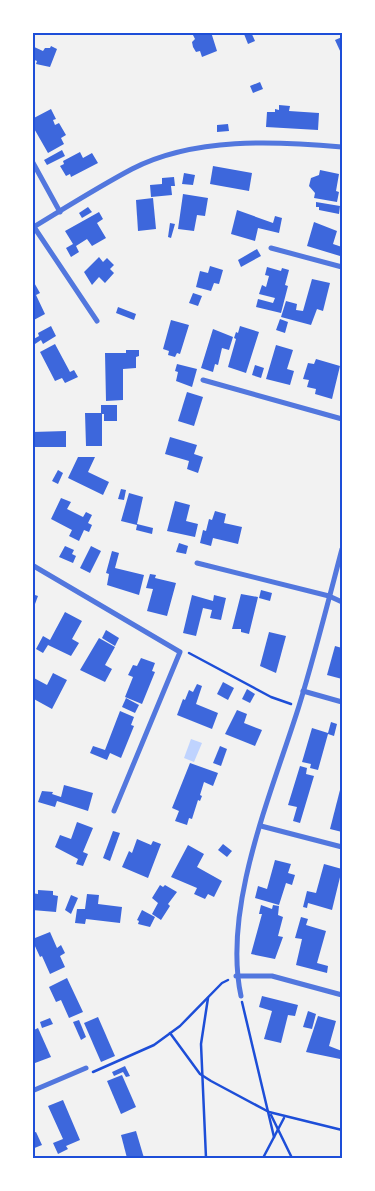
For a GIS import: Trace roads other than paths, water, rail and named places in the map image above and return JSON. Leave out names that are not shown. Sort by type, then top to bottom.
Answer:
[{"type":"street","points":[[97,321],[33,227],[132,169],[166,156],[224,145],[280,142],[342,147]]},
{"type":"street","points":[[32,161],[60,212]]},
{"type":"street","points":[[271,248],[342,267]]},
{"type":"street","points":[[203,380],[342,419]]},
{"type":"street","points":[[241,996],[236,976],[236,935],[242,893],[303,691],[342,549]]},
{"type":"street","points":[[197,563],[329,596],[342,602]]},
{"type":"street","points":[[32,565],[180,652],[114,811]]},
{"type":"street","points":[[303,691],[342,702]]},
{"type":"street","points":[[261,826],[342,847]]},
{"type":"street","points":[[236,976],[272,976],[342,995]]},
{"type":"street","points":[[32,1091],[86,1068]]},
{"type":"water","points":[[191,739],[202,743],[194,762],[184,758]]}]
